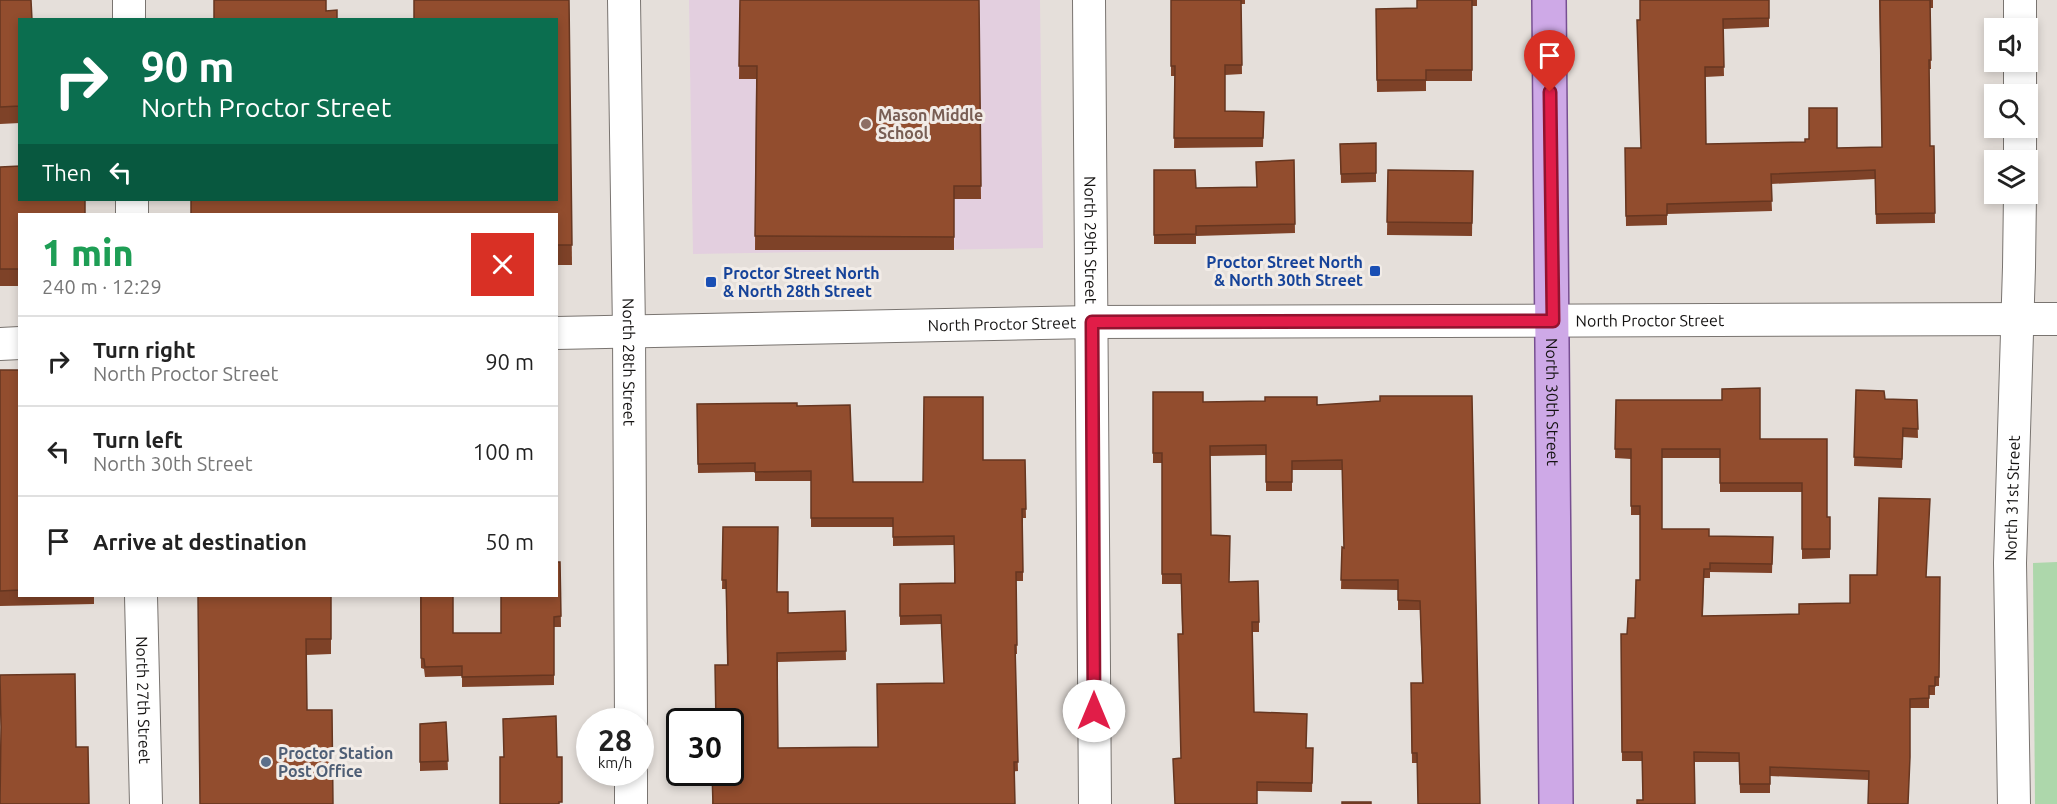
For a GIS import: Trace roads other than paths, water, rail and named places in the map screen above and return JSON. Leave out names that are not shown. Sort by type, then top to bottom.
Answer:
[{"type":"main road","name":"North 30th Street","points":[[1549,0],[1556,804]]},
{"type":"street","points":[[129,0],[129,18]]},
{"type":"street","name":"North 28th Street","points":[[624,0],[631,708]]},
{"type":"street","name":"North 29th Street","points":[[1089,0],[1095,804]]},
{"type":"street","points":[[2020,0],[2020,18]]},
{"type":"street","name":"North 31st Street","points":[[2014,804],[2010,563],[2020,204]]},
{"type":"street","name":"North Proctor Street","points":[[558,333],[1092,322],[2057,320]]},
{"type":"street","points":[[0,344],[18,343]]},
{"type":"street","name":"North 27th Street","points":[[141,597],[146,804]]},
{"type":"street","points":[[631,786],[632,804]]},
{"type":"place","name":"Mason Middle School","points":[[866,124]]},
{"type":"place","name":"Proctor Street North & North 30th Street","points":[[1375,271]]},
{"type":"place","name":"Proctor Street North & North 28th Street","points":[[711,282]]},
{"type":"place","name":"Proctor Station Post Office","points":[[266,762]]}]
